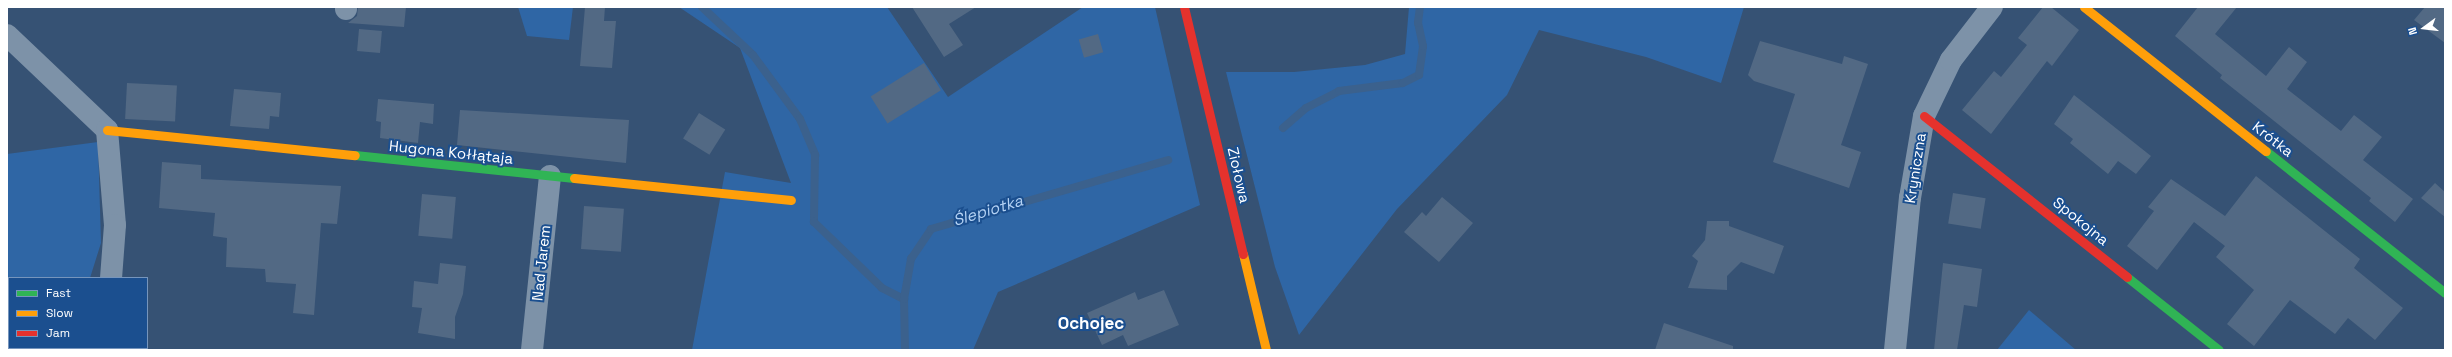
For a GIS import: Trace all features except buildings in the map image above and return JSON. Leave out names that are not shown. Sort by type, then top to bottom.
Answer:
[{"type":"street","name":"Ziołowa","points":[[1184,7],[1266,350]]},
{"type":"street","name":"Kryniczna","points":[[1895,350],[1910,198],[1924,116],[1951,60],[1992,7]]},
{"type":"street","name":"Krótka","points":[[2084,7],[2445,293]]},
{"type":"street","points":[[7,35],[107,130],[115,225],[111,277]]},
{"type":"street","name":"Spokojna","points":[[1924,116],[2219,350]]},
{"type":"street","name":"Hugona Kołłątaja","points":[[107,130],[791,200]]},
{"type":"street","name":"Nad Jarem","points":[[532,350],[550,176]]},
{"type":"shaded area","points":[[518,7],[573,7],[569,40],[527,36]]},
{"type":"shaded area","points":[[679,7],[887,7],[948,97],[1083,7],[1155,7],[1200,205],[998,292],[973,350],[692,350],[725,172],[791,183],[740,48]]},
{"type":"shaded area","points":[[1409,7],[1744,7],[1721,83],[1646,57],[1539,30],[1507,95],[1397,209],[1299,335],[1275,267],[1226,72],[1294,72],[1365,65],[1405,54]]},
{"type":"shaded area","points":[[98,142],[101,243],[90,277],[8,277],[7,298],[7,154]]},
{"type":"shaded area","points":[[2029,310],[2076,350],[1997,350]]},
{"type":"waterway","points":[[702,7],[753,55],[800,119],[815,155],[814,222],[882,288],[904,299]]},
{"type":"waterway","name":"Ślepiotka","points":[[1283,128],[1306,108],[1339,91],[1403,83],[1419,75],[1423,46],[1418,23],[1420,7]]},
{"type":"waterway","name":"Ślepiotka","points":[[905,350],[904,299],[911,259],[931,229],[1168,160]]},
{"type":"traffic: fast","points":[[2266,151],[2445,293]]},
{"type":"traffic: fast","points":[[355,155],[574,178]]},
{"type":"traffic: fast","points":[[2127,277],[2219,350]]},
{"type":"traffic: slow","points":[[2084,7],[2266,151]]},
{"type":"traffic: slow","points":[[107,130],[355,155]]},
{"type":"traffic: slow","points":[[574,178],[791,200]]},
{"type":"traffic: slow","points":[[1243,254],[1266,350]]},
{"type":"traffic: jam","points":[[1184,7],[1243,254]]},
{"type":"traffic: jam","points":[[1924,116],[2127,277]]},
{"type":"district","name":"Ochojec","points":[[1091,324]]}]
